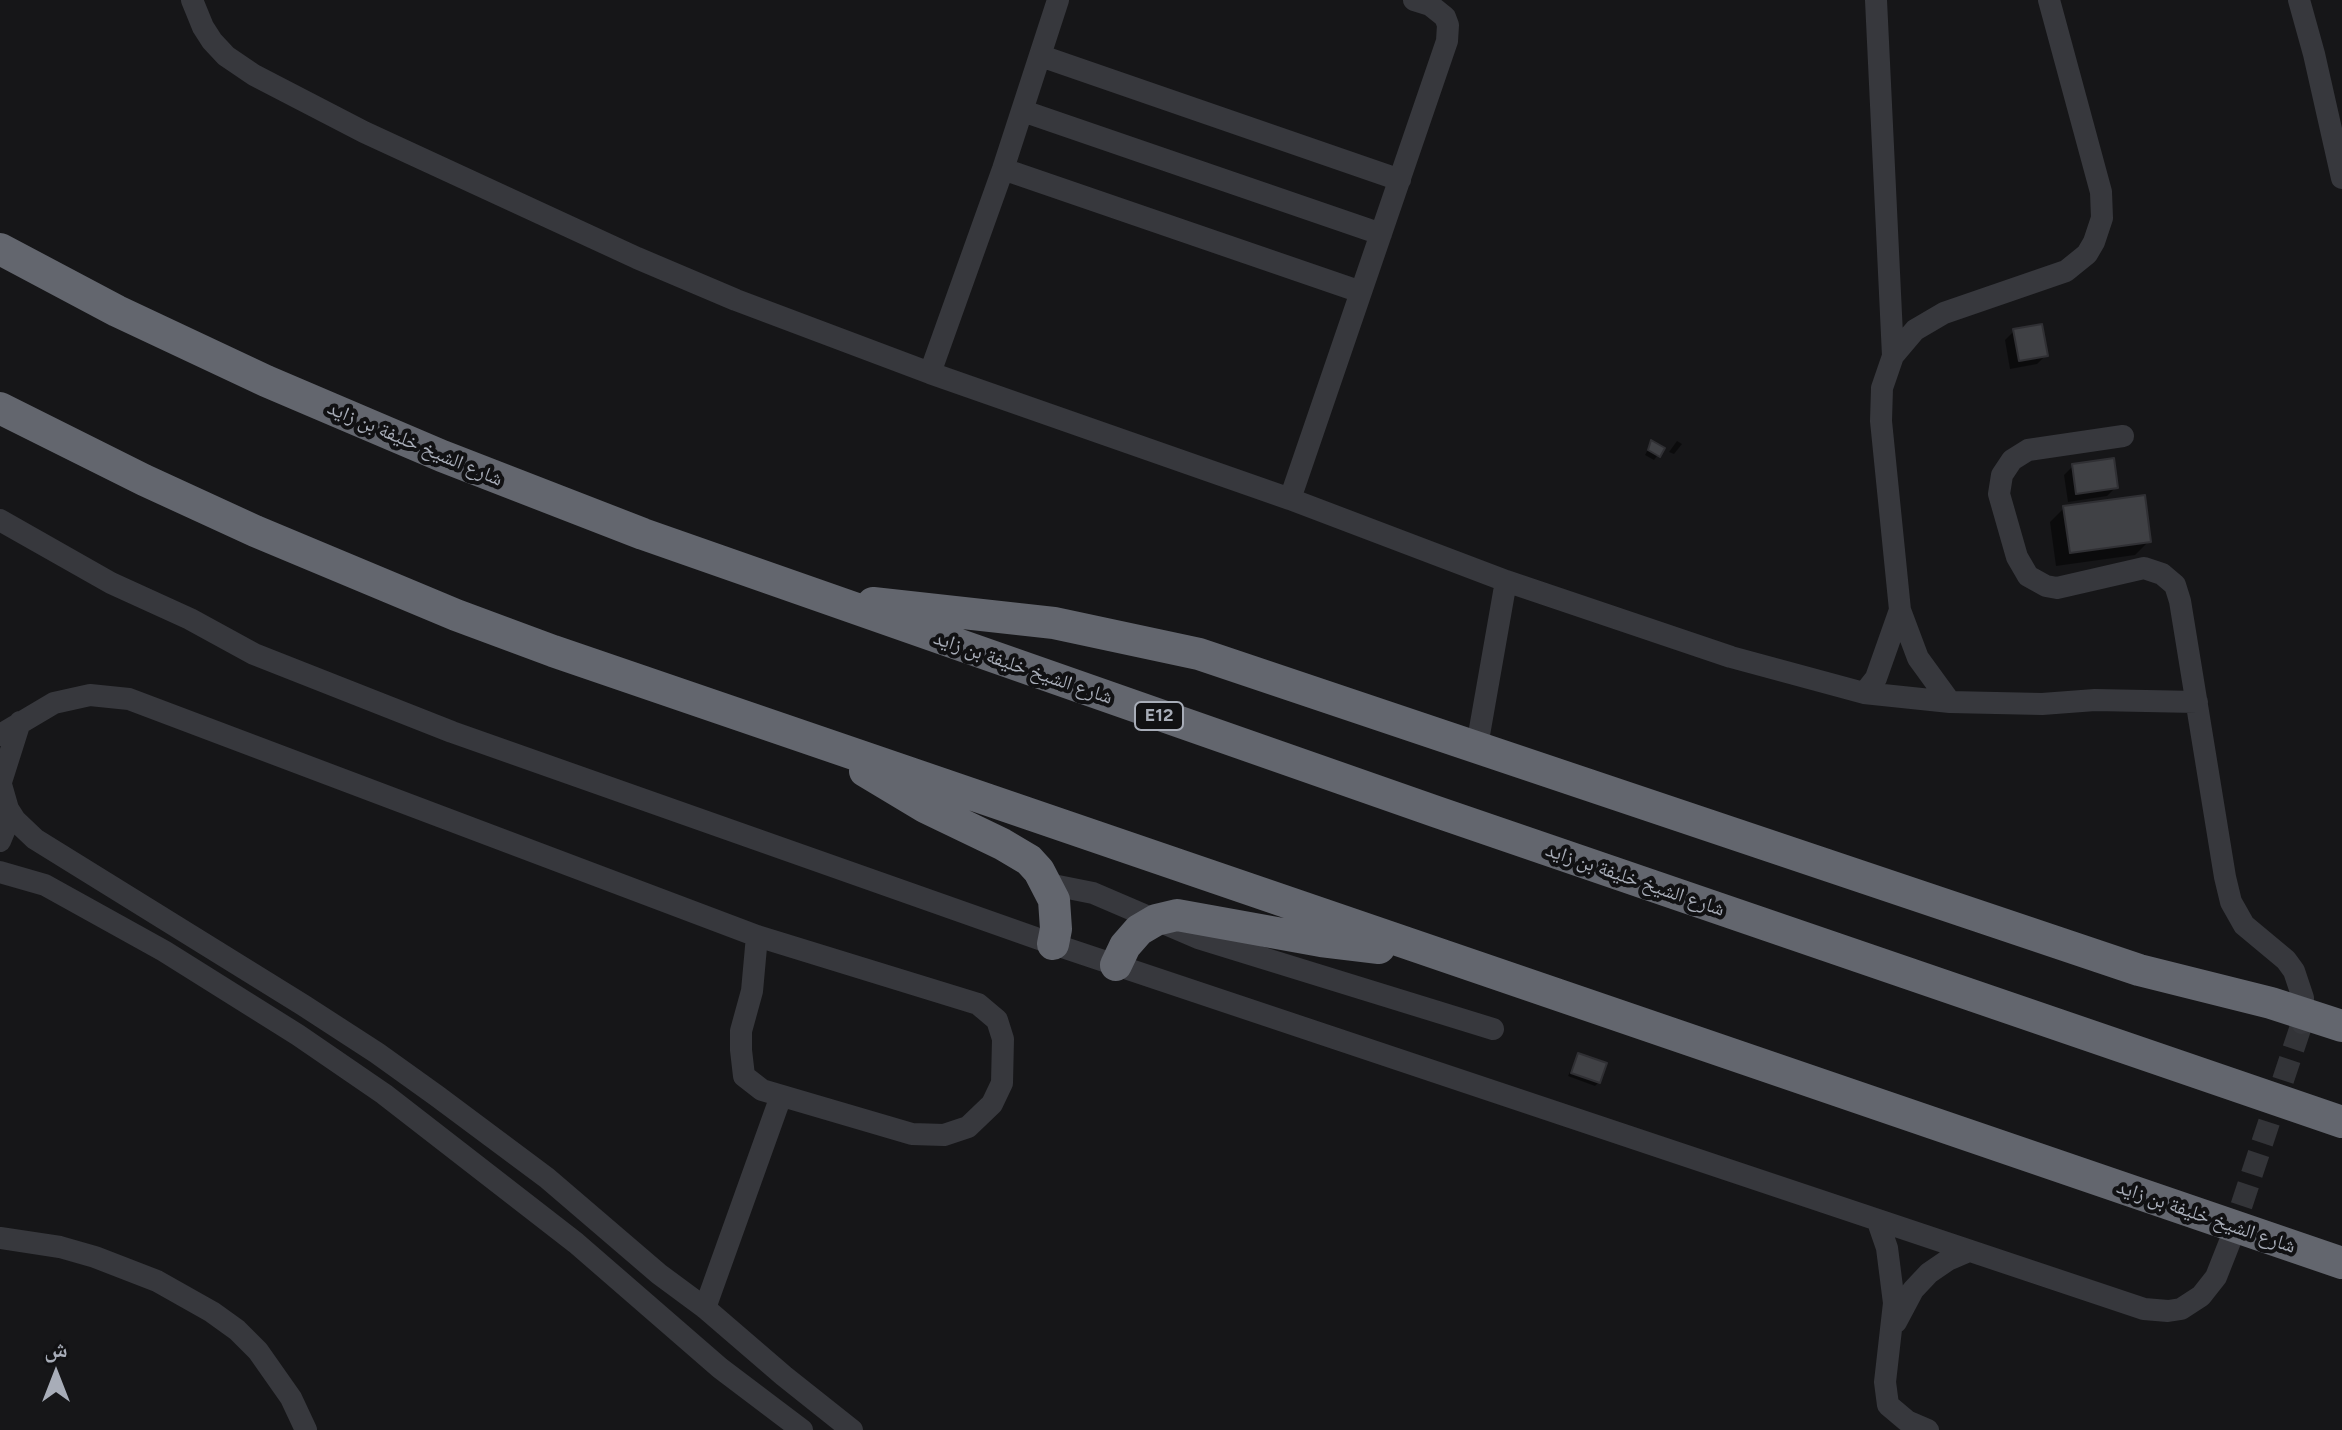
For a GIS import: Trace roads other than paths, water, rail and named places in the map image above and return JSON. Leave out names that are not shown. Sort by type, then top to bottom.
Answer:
[{"type":"highway","name":"شارع الشيخ خليفة بن زايد","points":[[0,249],[191,347],[428,450],[629,529],[1377,792],[2342,1122]]},
{"type":"highway","name":"شارع الشيخ خليفة بن زايد","points":[[0,408],[144,480],[355,574],[553,651],[2342,1263]]},
{"type":"highway","points":[[826,599],[1006,616],[1151,642],[1248,669],[2139,970],[2303,1018],[2342,1026]]},
{"type":"highway","points":[[822,743],[925,807],[1016,851],[1039,871],[1048,884],[1056,912],[1053,944]]},
{"type":"highway","points":[[1116,965],[1131,937],[1156,920],[1188,916],[1321,941],[1436,953]]},
{"type":"street","points":[[192,0],[203,27],[226,56],[254,75],[364,132],[549,219],[693,282],[930,373],[1290,499],[1506,581],[1731,657],[1864,693],[1950,702],[2197,702]]},
{"type":"street","points":[[930,373],[1023,111],[1058,0]]},
{"type":"street","points":[[1290,499],[1449,33],[1445,17],[1439,10],[1414,0]]},
{"type":"street","points":[[1876,0],[1893,356]]},
{"type":"street","points":[[1950,702],[1918,658],[1900,610],[1880,404],[1886,371],[1893,356],[1915,330],[1929,320],[2066,271],[2087,254],[2100,230],[2101,192],[2049,0]]},
{"type":"street","points":[[2299,0],[2342,178]]},
{"type":"street","points":[[1041,56],[1400,180]]},
{"type":"street","points":[[1023,111],[1381,234]]},
{"type":"street","points":[[1003,169],[1361,292]]},
{"type":"street","points":[[2123,436],[2020,454],[2002,475],[2001,503],[2022,568],[2037,582],[2068,588],[2144,568],[2169,579],[2180,601],[2231,902],[2244,925],[2286,960],[2294,971],[2303,998],[2303,1018]]},
{"type":"street","points":[[0,520],[111,583],[190,619],[254,654],[452,732],[1053,944],[2144,1309],[2168,1311],[2192,1303],[2209,1288],[2231,1239]]},
{"type":"street","points":[[1477,746],[1506,581]]},
{"type":"street","points":[[1864,693],[1876,678],[1900,610]]},
{"type":"street","points":[[0,735],[54,703],[90,695],[129,699],[757,936],[978,1004],[997,1020],[1003,1039],[1005,1058],[1002,1083],[992,1104],[968,1127],[944,1135],[912,1134],[762,1090],[744,1076],[741,1031],[752,991],[757,936]]},
{"type":"street","points":[[20,722],[0,781],[8,809],[35,839],[377,1053],[547,1178],[659,1274],[705,1308],[852,1430]]},
{"type":"street","points":[[0,841],[7,824],[8,809]]},
{"type":"street","points":[[0,872],[45,885],[164,951],[298,1035],[384,1094],[576,1243],[720,1368],[802,1430]]},
{"type":"street","points":[[1048,884],[1093,893],[1198,938],[1493,1029]]},
{"type":"street","points":[[705,1308],[781,1096]]},
{"type":"street","points":[[1878,1222],[1892,1276],[1892,1331],[1885,1382],[1888,1405],[1907,1421],[1928,1430]]},
{"type":"street","points":[[0,1238],[60,1247],[106,1261],[157,1281],[212,1312],[237,1330],[267,1362],[291,1398],[306,1430]]},
{"type":"street","points":[[1892,1331],[1913,1290],[1929,1273],[1969,1251]]},
{"type":"tunnel","points":[[2231,1237],[2302,1023]]}]
